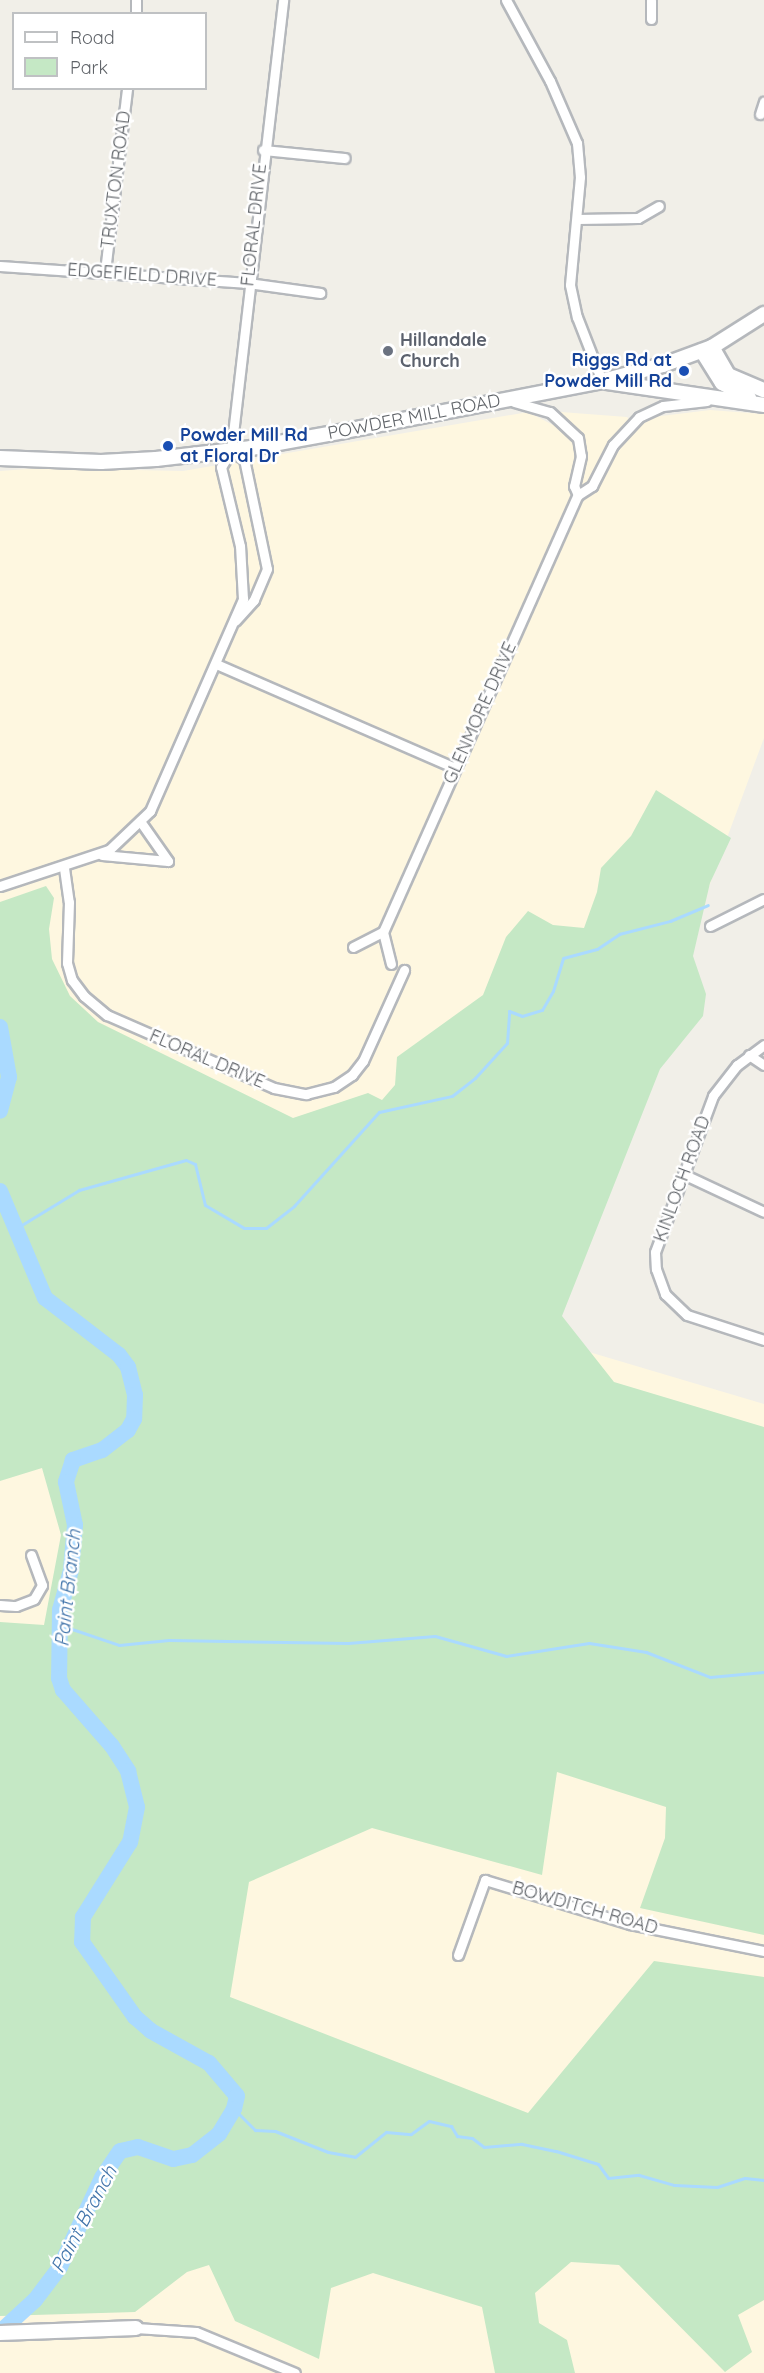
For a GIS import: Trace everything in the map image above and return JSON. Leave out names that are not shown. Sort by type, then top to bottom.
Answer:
[{"type":"main road","name":"POWDER MILL ROAD","points":[[0,458],[101,462],[231,451],[602,381],[707,349],[764,314]]},
{"type":"main road","points":[[707,349],[728,375],[764,390]]},
{"type":"main road","points":[[707,349],[722,382],[737,394],[764,403]]},
{"type":"main road","points":[[602,381],[733,402],[764,403]]},
{"type":"main road","points":[[0,2333],[136,2328]]},
{"type":"street","name":"FLORAL DRIVE","points":[[0,886],[64,868],[99,855],[150,811],[234,621],[245,586],[221,467],[231,451],[263,150],[283,0]]},
{"type":"street","points":[[506,0],[574,133],[580,162],[570,285],[577,317],[602,381]]},
{"type":"street","points":[[651,0],[651,19]]},
{"type":"street","name":"TRUXTON ROAD","points":[[105,272],[127,90]]},
{"type":"street","points":[[760,114],[764,102]]},
{"type":"street","points":[[263,150],[345,158]]},
{"type":"street","points":[[577,219],[638,218],[659,206]]},
{"type":"street","name":"EDGEFIELD DRIVE","points":[[0,266],[248,283],[320,293]]},
{"type":"street","points":[[494,401],[535,405],[567,425],[578,438],[581,456],[574,486],[578,495],[592,486],[613,445],[639,417],[663,406],[733,402]]},
{"type":"street","name":"FLORAL DRIVE","points":[[231,451],[244,459],[267,569],[254,600],[234,621]]},
{"type":"street","name":"GLENMORE DRIVE","points":[[383,932],[578,495]]},
{"type":"street","points":[[216,664],[455,768]]},
{"type":"street","points":[[99,855],[168,861],[140,821]]},
{"type":"street","name":"FLORAL DRIVE","points":[[64,868],[69,902],[67,963],[72,980],[84,996],[106,1015],[274,1088],[306,1094],[334,1087],[352,1075],[363,1061],[404,970]]},
{"type":"street","points":[[710,926],[764,899]]},
{"type":"street","points":[[353,947],[383,932],[391,964]]},
{"type":"street","name":"KINLOCH ROAD","points":[[764,1046],[749,1055],[713,1096],[682,1174],[655,1252],[663,1288],[687,1315],[764,1340]]},
{"type":"street","points":[[749,1055],[764,1065]]},
{"type":"street","points":[[682,1174],[764,1212]]},
{"type":"street","points":[[0,1605],[16,1606],[34,1599],[42,1585],[31,1554]]},
{"type":"street","name":"BOWDITCH ROAD","points":[[458,1955],[485,1880],[630,1924],[764,1952]]},
{"type":"street","points":[[136,2328],[196,2332],[295,2373]]},
{"type":"shaded area","points":[[710,410],[764,414],[764,738],[542,1338],[764,1404],[764,2373],[0,2373],[0,471],[40,468],[183,471],[528,412],[553,425],[561,412],[627,417],[636,427],[653,417]]},
{"type":"green space","points":[[656,790],[731,838],[710,883],[693,956],[706,994],[703,1016],[660,1069],[562,1316],[614,1382],[764,1427],[764,1935],[640,1908],[665,1838],[666,1807],[557,1772],[542,1875],[372,1828],[249,1882],[230,1997],[528,2113],[654,1961],[764,1977],[764,2300],[738,2315],[752,2352],[725,2372],[619,2265],[571,2262],[535,2293],[539,2323],[567,2340],[575,2373],[495,2373],[482,2307],[373,2273],[331,2288],[319,2359],[235,2321],[209,2265],[187,2272],[135,2312],[0,2316],[0,1622],[44,1625],[61,1535],[42,1468],[0,1481],[0,902],[46,886],[54,898],[49,929],[52,959],[70,996],[98,1022],[293,1118],[368,1093],[382,1100],[395,1085],[397,1057],[483,995],[506,937],[528,911],[553,925],[584,928],[597,892],[601,868],[631,836]]},
{"type":"waterway","points":[[15,1229],[79,1190],[186,1160],[195,1164],[205,1205],[244,1228],[266,1228],[294,1206],[379,1112],[452,1096],[475,1078],[507,1043],[509,1011],[522,1016],[542,1010],[553,991],[563,958],[597,949],[619,934],[670,921],[708,905]]},
{"type":"waterway","name":"Paint Branch","points":[[0,1027],[9,1077],[0,1111]]},
{"type":"waterway","name":"Paint Branch","points":[[0,1191],[45,1298],[119,1355],[128,1367],[135,1395],[134,1419],[128,1430],[102,1450],[73,1460],[66,1482],[75,1525],[71,1570],[60,1610],[59,1678],[63,1690],[112,1746],[128,1771],[137,1807],[130,1842],[83,1917],[82,1942],[135,2017],[151,2031],[209,2063],[237,2096],[234,2109],[219,2134],[192,2155],[173,2159],[138,2147],[120,2151],[102,2178],[60,2267],[35,2300],[0,2332]]},
{"type":"waterway","points":[[60,1625],[119,1645],[169,1640],[348,1643],[435,1636],[506,1656],[589,1643],[646,1652],[710,1677],[764,1672]]},
{"type":"waterway","points":[[234,2109],[255,2130],[275,2131],[328,2152],[355,2157],[386,2132],[411,2134],[429,2121],[451,2126],[457,2136],[472,2138],[484,2147],[522,2144],[556,2151],[598,2164],[608,2178],[639,2175],[674,2185],[717,2187],[745,2178],[764,2180]]},
{"type":"place","name":"Hillandale Church","points":[[388,351]]},
{"type":"place","name":"Riggs Rd at Powder Mill Rd","points":[[684,371]]},
{"type":"place","name":"Powder Mill Rd at Floral Dr","points":[[168,446]]}]
